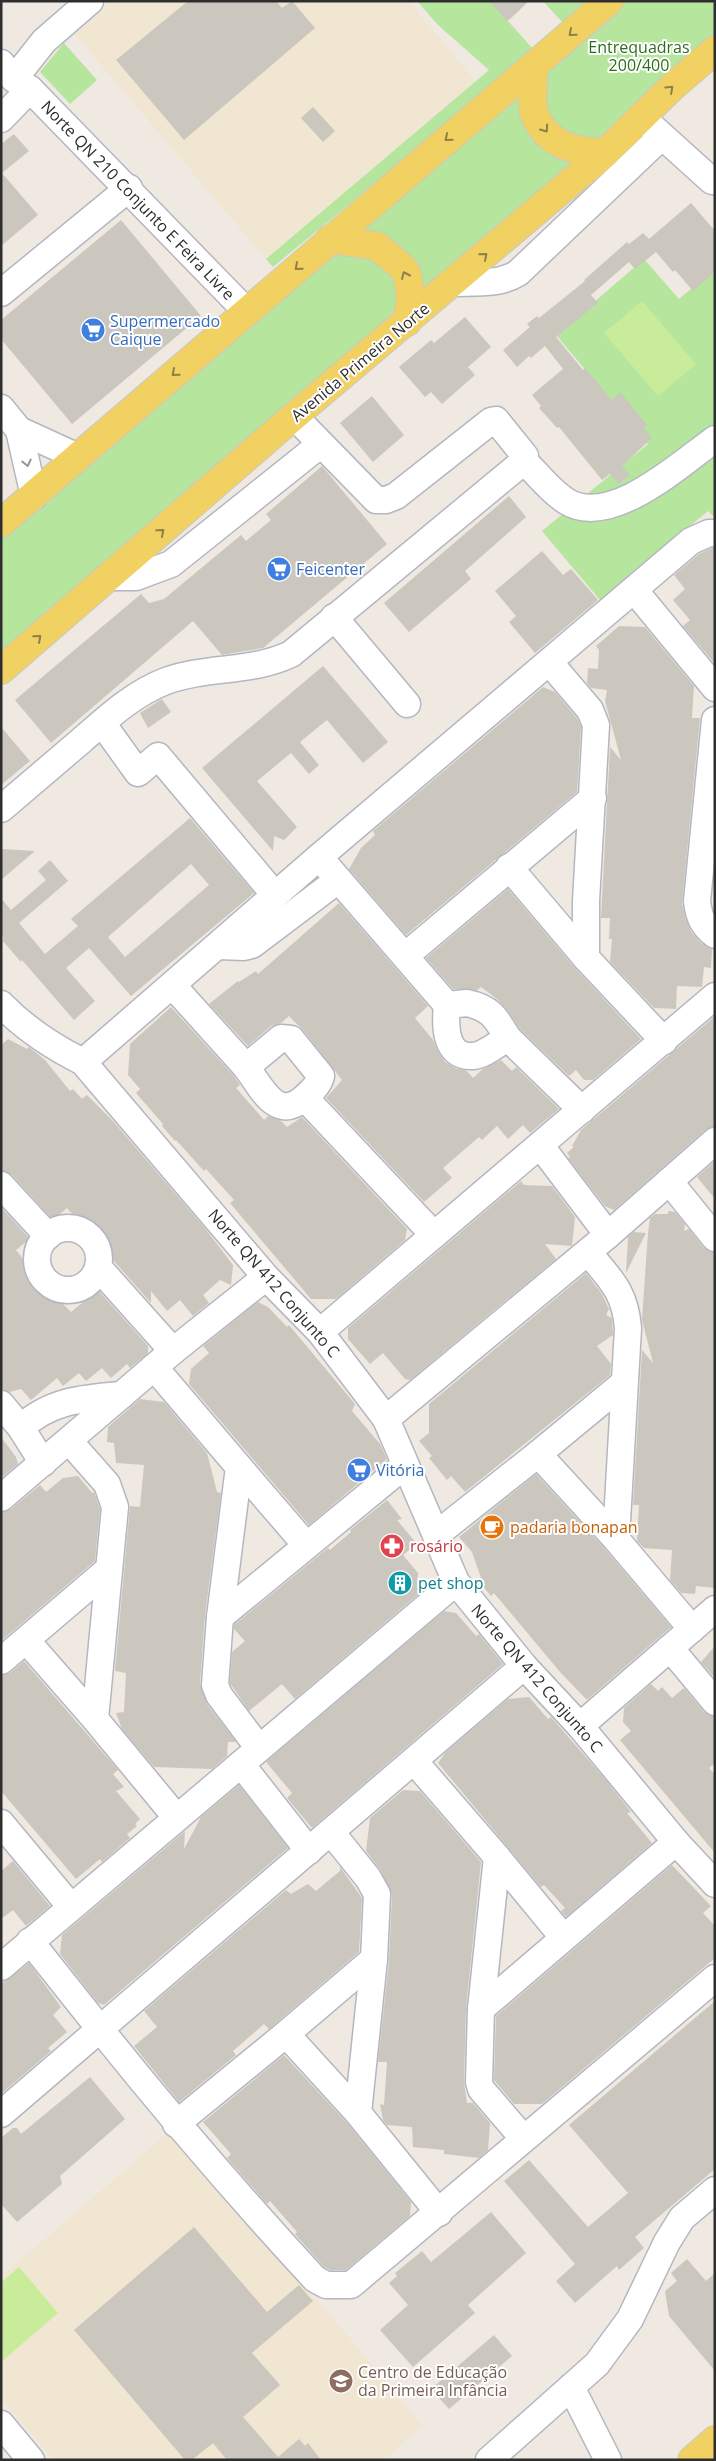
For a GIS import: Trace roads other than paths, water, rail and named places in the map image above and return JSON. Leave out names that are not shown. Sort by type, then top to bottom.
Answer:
[{"type":"main road","points":[[1,523],[609,1]]},
{"type":"main road","name":"Avenida Primeira Norte","points":[[1,670],[294,416],[453,283],[605,152],[715,50]]},
{"type":"main road","points":[[533,66],[534,112],[548,135],[569,148],[584,152],[605,152]]},
{"type":"main road","points":[[330,239],[377,246],[401,266],[407,274],[411,298],[406,322]]},
{"type":"main road","points":[[692,2460],[715,2440]]},
{"type":"street","points":[[1,119],[15,77],[44,41],[90,1]]},
{"type":"street","name":"Norte QN 210 Conjunto E Feira Livre","points":[[15,77],[129,188],[247,312]]},
{"type":"street","points":[[642,116],[661,137],[714,181]]},
{"type":"street","points":[[453,283],[497,282],[508,280],[518,273],[661,137]]},
{"type":"street","points":[[1,294],[129,188]]},
{"type":"street","points":[[1,408],[19,430],[78,457]]},
{"type":"street","points":[[1,809],[102,723],[134,699],[166,681],[205,670],[253,666],[278,660],[291,654],[524,461],[525,454],[496,420],[491,421],[396,496],[386,500],[376,500],[294,416]]},
{"type":"street","points":[[19,430],[34,496]]},
{"type":"street","points":[[524,461],[566,501],[582,507],[604,506],[635,496],[715,439]]},
{"type":"street","points":[[110,577],[136,577],[171,564],[321,444]]},
{"type":"street","points":[[83,1062],[173,986],[319,857],[635,591],[691,541],[709,533],[715,533]]},
{"type":"street","points":[[635,591],[715,688]]},
{"type":"street","points":[[334,617],[407,704]]},
{"type":"street","points":[[550,663],[594,716],[596,724],[586,901],[586,958]]},
{"type":"street","points":[[715,720],[710,834],[697,901],[699,914],[704,926],[715,935]]},
{"type":"street","points":[[102,723],[138,773],[158,756],[275,895]]},
{"type":"street","points":[[405,956],[593,798]]},
{"type":"street","points":[[319,857],[447,1005],[446,1034],[452,1046],[461,1054],[473,1056],[481,1054],[508,1038]]},
{"type":"street","points":[[509,867],[586,958],[664,1041]]},
{"type":"street","points":[[218,946],[244,947],[252,945],[338,880]]},
{"type":"street","points":[[173,986],[246,1067],[273,1103],[286,1108],[292,1107],[305,1098],[319,1083],[321,1076],[291,1040],[281,1038],[246,1067]]},
{"type":"street","points":[[320,1332],[715,996]]},
{"type":"street","points":[[447,1005],[467,1003],[485,1008],[494,1016],[508,1038],[582,1110]]},
{"type":"street","name":"Norte QN 412 Conjunto C","points":[[5,1015],[59,1050],[83,1062],[266,1277],[320,1332],[386,1419],[456,1582],[524,1666],[580,1726],[676,1842],[715,1884]]},
{"type":"street","points":[[305,1098],[434,1234]]},
{"type":"street","points":[[386,1419],[588,1252],[715,1141]]},
{"type":"street","points":[[540,1145],[608,1235]]},
{"type":"street","points":[[670,1181],[715,1238]]},
{"type":"street","points":[[1,1184],[48,1236]]},
{"type":"street","points":[[72,1229],[85,1233],[94,1242],[99,1254],[98,1267],[92,1279],[82,1287],[70,1290],[57,1288],[46,1281],[39,1271],[37,1258],[40,1246],[48,1236],[60,1230],[72,1229]]},
{"type":"street","points":[[588,1252],[619,1291],[626,1307],[628,1328],[616,1539]]},
{"type":"street","points":[[98,1267],[240,1467],[306,1545]]},
{"type":"street","points":[[1,1498],[164,1359],[266,1277]]},
{"type":"street","points":[[437,1534],[624,1383]]},
{"type":"street","points":[[21,1428],[42,1411],[68,1401],[122,1395]]},
{"type":"street","points":[[1,1404],[21,1428],[43,1463]]},
{"type":"street","points":[[69,1441],[107,1484],[112,1497],[114,1527],[95,1719]]},
{"type":"street","points":[[538,1454],[616,1539],[692,1629]]},
{"type":"street","points":[[220,1617],[405,1465]]},
{"type":"street","points":[[240,1467],[220,1617],[215,1685],[250,1756],[309,1851]]},
{"type":"street","points":[[1,1661],[110,1569]]},
{"type":"street","points":[[1,1967],[456,1582]]},
{"type":"street","points":[[580,1726],[714,1609]]},
{"type":"street","points":[[26,1640],[95,1719],[176,1817]]},
{"type":"street","points":[[670,1648],[715,1702]]},
{"type":"street","points":[[1,2114],[524,1666]]},
{"type":"street","points":[[414,1761],[563,1937]]},
{"type":"street","points":[[2,1825],[71,1907]]},
{"type":"street","points":[[331,1832],[368,1878],[377,1894],[374,1959],[358,2113]]},
{"type":"street","points":[[481,2009],[676,1842]]},
{"type":"street","points":[[497,1858],[481,2009],[478,2073],[481,2089],[524,2138]]},
{"type":"street","points":[[30,1941],[176,2124],[270,2231],[315,2279],[326,2286],[351,2285],[439,2213],[524,2138],[715,1978]]},
{"type":"street","points":[[176,2124],[374,1959]]},
{"type":"street","points":[[286,2034],[358,2113],[439,2213]]},
{"type":"street","points":[[489,2460],[597,2364],[630,2319],[667,2242],[682,2218],[715,2190]]},
{"type":"street","points":[[571,2387],[608,2460]]},
{"type":"street","points":[[1,2424],[32,2460]]},
{"type":"place","name":"Supermercado Caique","points":[[93,330]]},
{"type":"place","name":"Feicenter","points":[[279,569]]},
{"type":"place","name":"Vitória","points":[[359,1470]]},
{"type":"place","name":"padaria bonapan","points":[[492,1527]]},
{"type":"place","name":"rosário","points":[[392,1546]]},
{"type":"place","name":"pet shop","points":[[400,1583]]},
{"type":"place","name":"Centro de Educação da Primeira Infância","points":[[341,2381]]},
{"type":"park label","name":"Entrequadras 200/400","points":[[639,56]]}]
